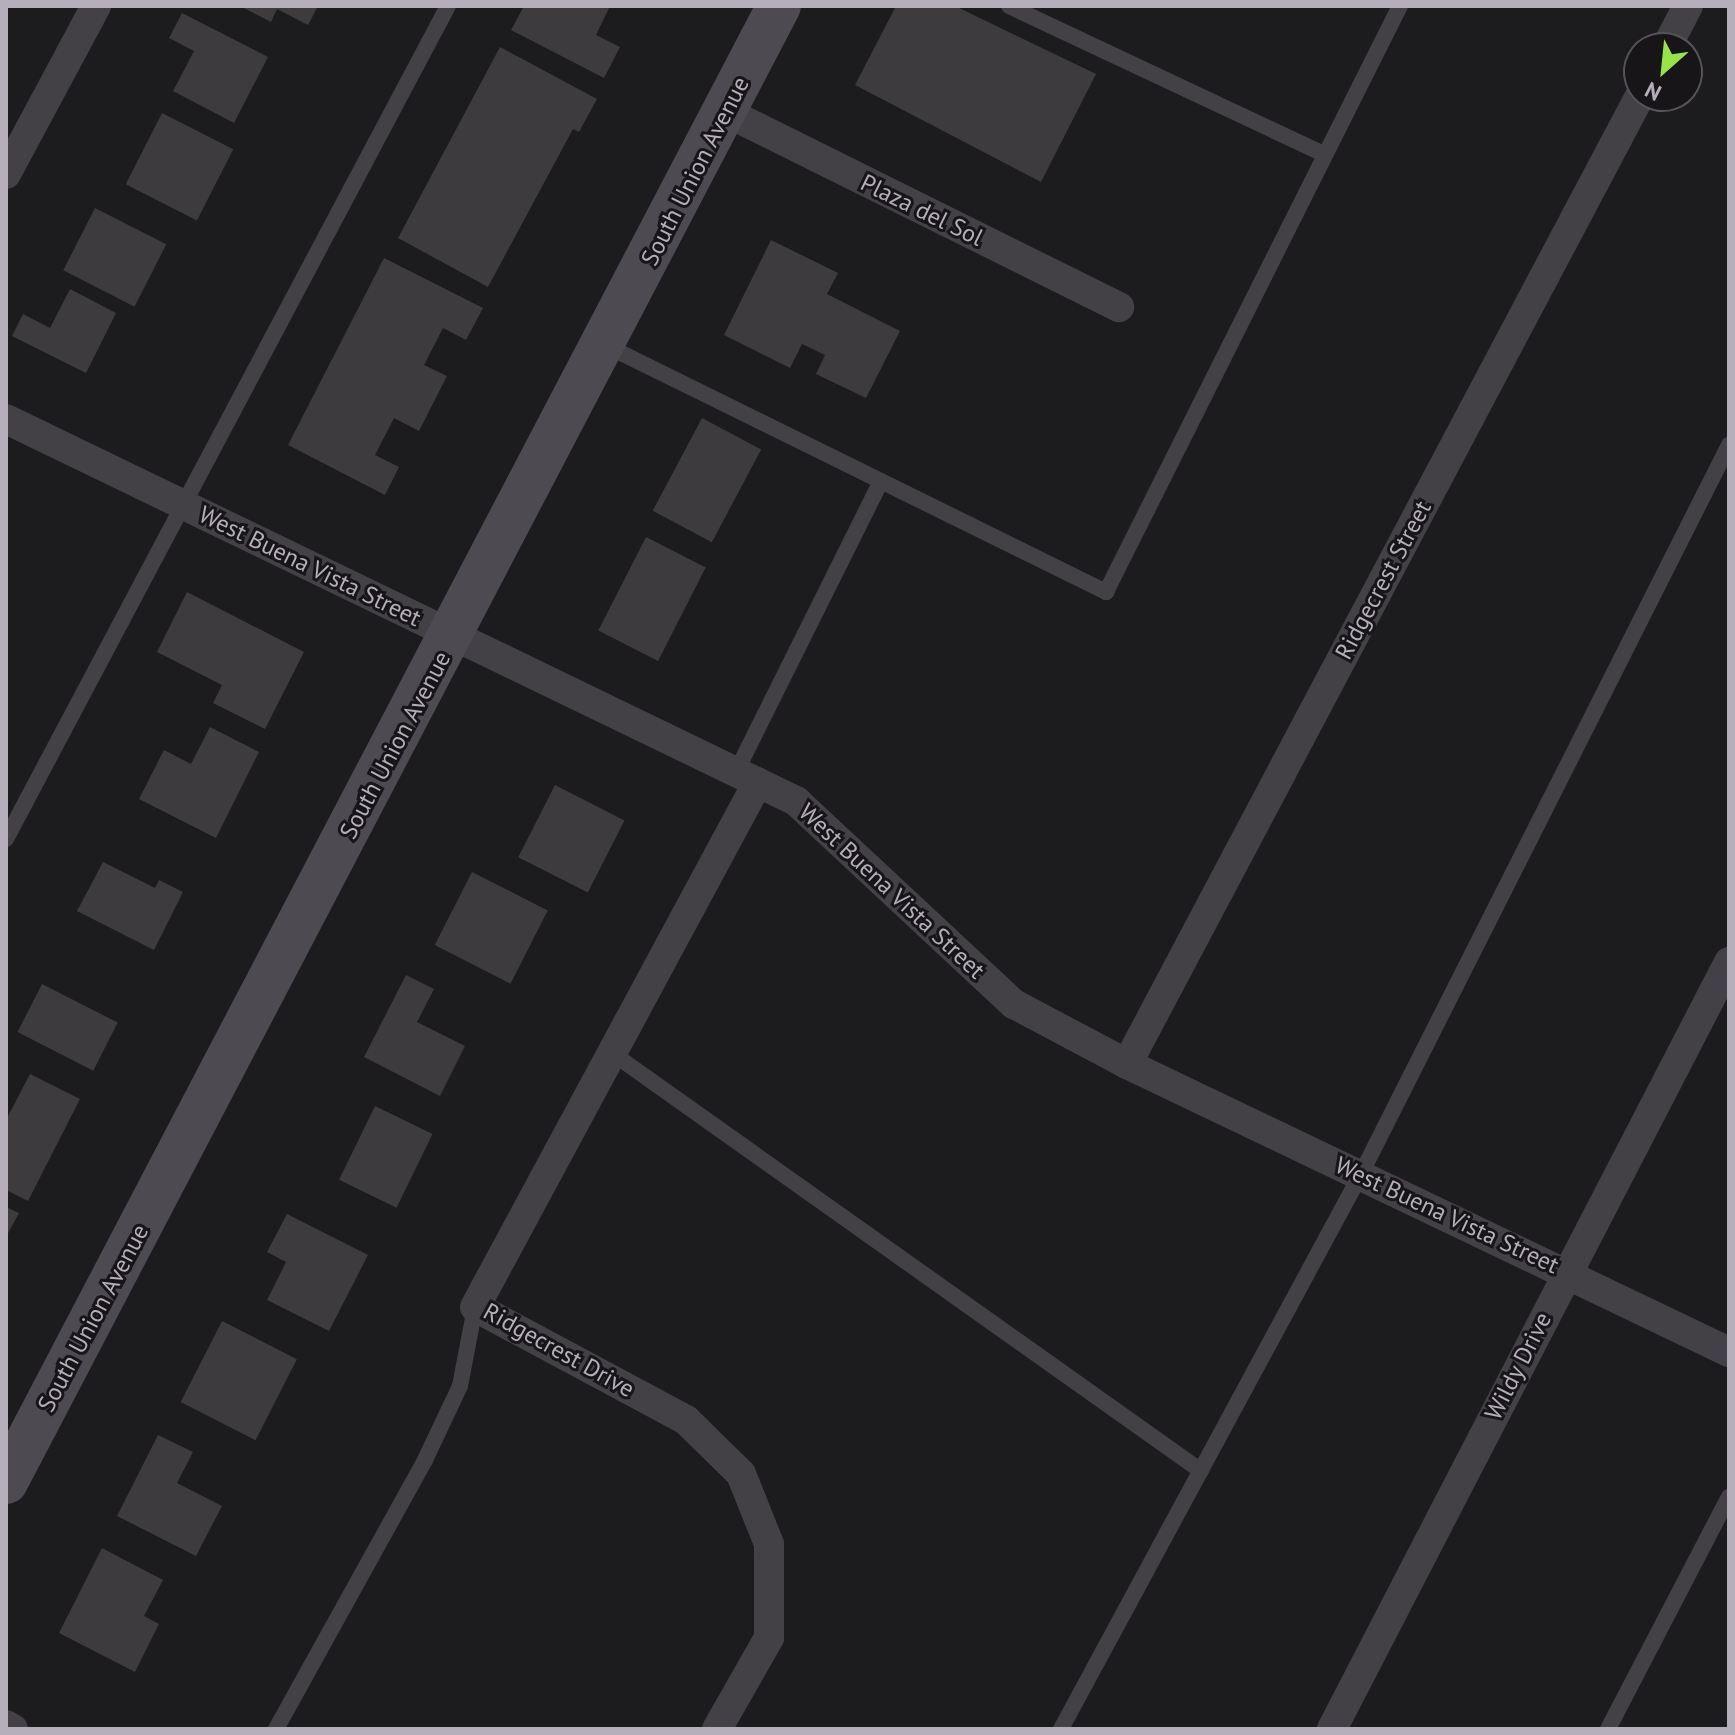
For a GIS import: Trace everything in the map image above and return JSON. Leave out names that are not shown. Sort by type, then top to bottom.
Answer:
[{"type":"main road","name":"South Union Avenue","points":[[6,1482],[779,6]]},
{"type":"street","points":[[6,174],[96,6]]},
{"type":"street","points":[[1674,32],[1688,6]]},
{"type":"street","name":"Plaza del Sol","points":[[726,112],[1119,307]]},
{"type":"street","name":"Ridgecrest Street","points":[[1127,1064],[1632,112]]},
{"type":"street","name":"West Buena Vista Street","points":[[6,419],[796,801],[1014,1004],[1127,1064],[1565,1270],[1729,1352]]},
{"type":"street","name":"Ridgecrest Drive","points":[[717,1729],[769,1638],[769,1544],[741,1474],[686,1420],[475,1307],[612,1053],[747,777]]},
{"type":"street","name":"Wildy Drive","points":[[1332,1729],[1565,1270],[1729,962]]},
{"type":"street","points":[[6,1725],[13,1729]]},
{"type":"lane","points":[[6,839],[448,6]]},
{"type":"lane","points":[[1009,6],[1325,155]]},
{"type":"lane","points":[[604,344],[1106,592],[1400,6]]},
{"type":"lane","points":[[1061,1729],[1361,1174],[1729,445]]},
{"type":"lane","points":[[747,777],[881,481]]},
{"type":"lane","points":[[612,1053],[1201,1471]]},
{"type":"lane","points":[[276,1729],[431,1448],[460,1386],[475,1307]]},
{"type":"lane","points":[[1608,1729],[1729,1497]]},
{"type":"building","points":[[240,6],[318,6],[308,25],[277,9],[271,22]]},
{"type":"building","points":[[524,6],[610,6],[596,35],[620,47],[604,78],[511,30]]},
{"type":"building","points":[[896,6],[955,6],[1096,74],[1041,182],[855,85]]},
{"type":"building","points":[[182,13],[268,57],[234,123],[173,91],[194,51],[169,38]]},
{"type":"building","points":[[500,47],[597,99],[579,132],[573,129],[488,287],[398,238]]},
{"type":"building","points":[[162,113],[233,149],[197,221],[126,184]]},
{"type":"building","points":[[95,208],[166,244],[135,307],[63,270]]},
{"type":"building","points":[[771,240],[838,273],[827,294],[900,331],[866,398],[816,374],[825,355],[802,344],[790,368],[724,335]]},
{"type":"building","points":[[384,258],[483,308],[466,340],[443,328],[424,365],[447,376],[419,431],[394,418],[375,455],[399,467],[385,495],[288,445]]},
{"type":"building","points":[[70,289],[116,313],[86,373],[12,336],[23,314],[50,328]]},
{"type":"building","points":[[702,418],[761,449],[712,542],[653,511]]},
{"type":"building","points":[[646,537],[706,567],[658,661],[598,631]]},
{"type":"building","points":[[187,592],[304,652],[265,729],[213,703],[222,685],[157,652]]},
{"type":"building","points":[[210,727],[259,752],[216,838],[139,799],[164,750],[191,764]]},
{"type":"building","points":[[555,785],[624,820],[588,893],[518,857]]},
{"type":"building","points":[[103,862],[155,888],[159,880],[183,892],[154,950],[77,911]]},
{"type":"building","points":[[472,872],[548,911],[511,984],[435,945]]},
{"type":"building","points":[[406,975],[434,989],[417,1022],[465,1046],[440,1096],[364,1057]]},
{"type":"building","points":[[42,984],[118,1023],[93,1071],[17,1032]]},
{"type":"building","points":[[30,1074],[80,1099],[28,1201],[6,1190],[6,1120]]},
{"type":"building","points":[[375,1106],[433,1134],[397,1208],[339,1180]]},
{"type":"building","points":[[6,1207],[19,1213],[6,1237]]},
{"type":"building","points":[[287,1214],[368,1255],[329,1331],[267,1300],[286,1262],[267,1252]]},
{"type":"building","points":[[222,1321],[297,1359],[256,1440],[181,1402]]},
{"type":"building","points":[[158,1435],[193,1452],[177,1483],[222,1506],[196,1556],[117,1516]]},
{"type":"building","points":[[102,1548],[163,1580],[144,1616],[159,1624],[135,1672],[59,1633]]}]
